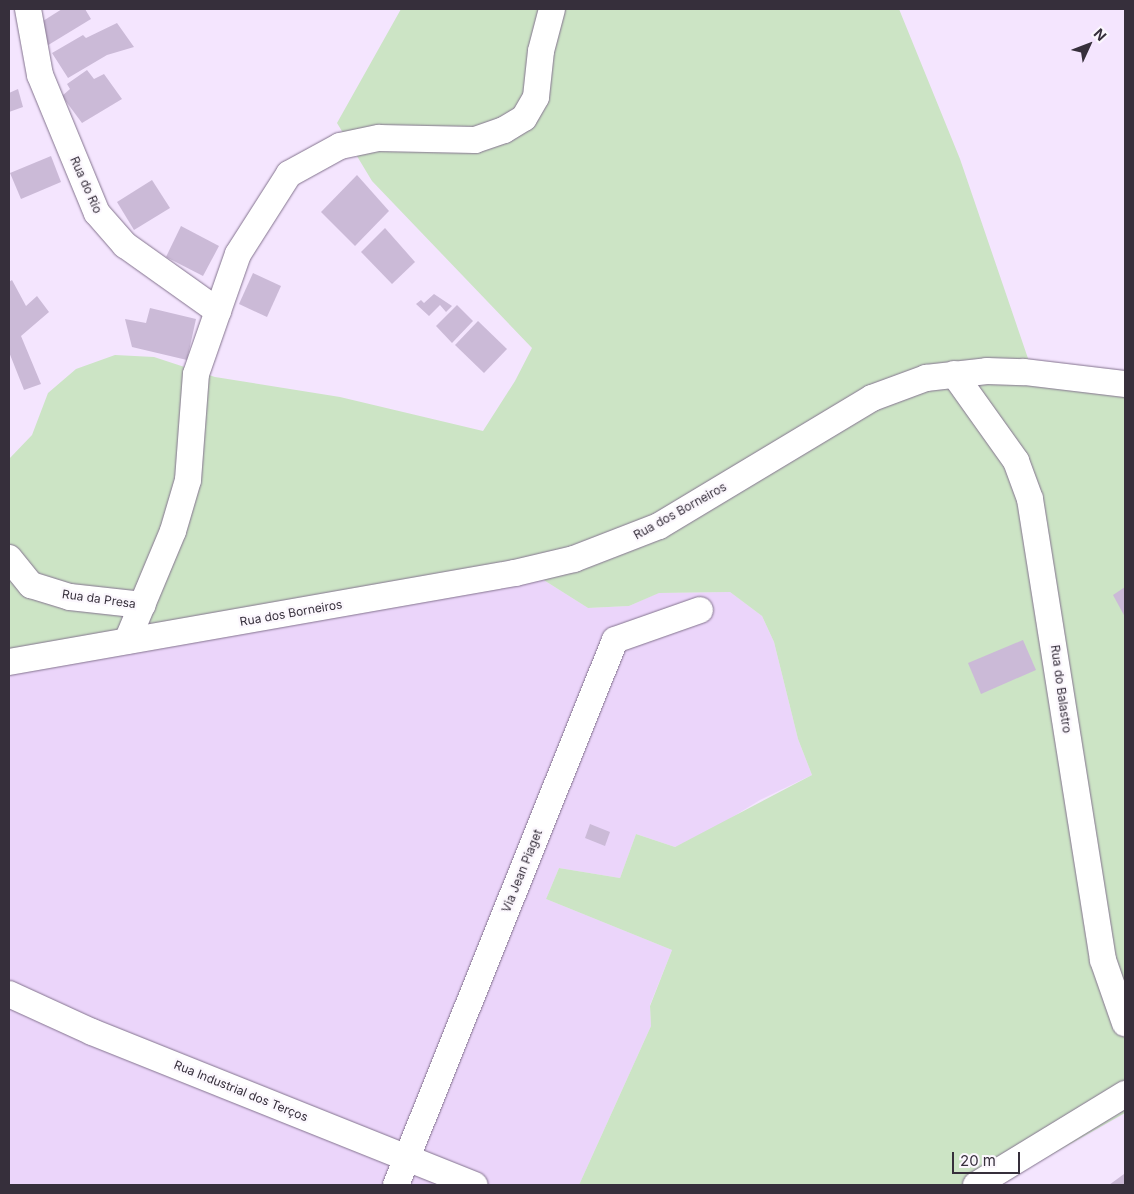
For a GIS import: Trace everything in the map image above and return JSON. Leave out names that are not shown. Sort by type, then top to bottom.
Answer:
[{"type":"street","name":"Rua do Rio","points":[[28,9],[40,75],[97,213],[125,245],[218,311]]},
{"type":"street","points":[[127,641],[172,531],[188,480],[196,374],[238,254],[289,174],[340,146],[379,138],[475,140],[504,130],[524,118],[536,96],[541,51],[552,9]]},
{"type":"street","name":"Rua dos Borneiros","points":[[9,662],[515,573],[574,559],[659,526],[872,398],[898,386],[954,374],[1024,372],[1125,384]]},
{"type":"street","name":"Rua do Balastro","points":[[954,374],[1016,461],[1030,499],[1103,960],[1125,1023]]},
{"type":"street","name":"Rua da Presa","points":[[9,558],[31,585],[70,598],[143,605]]},
{"type":"street","name":"Via Jean Piaget","points":[[396,1185],[615,640],[700,610]]},
{"type":"street","name":"Rua Industrial dos Terços","points":[[9,994],[92,1032],[475,1185]]},
{"type":"street","points":[[976,1185],[1125,1094]]},
{"type":"shaded area","points":[[512,560],[588,608],[629,606],[658,593],[730,592],[762,616],[774,642],[798,739],[812,775],[760,800],[718,826],[675,847],[636,834],[620,878],[559,868],[546,899],[672,950],[650,1005],[651,1026],[579,1185],[9,1185],[9,678],[20,651],[189,637]]},
{"type":"green space","points":[[401,9],[899,9],[960,159],[1034,376],[1125,396],[1125,1113],[998,1185],[579,1185],[651,1026],[650,1006],[672,950],[546,899],[559,868],[620,878],[636,834],[675,847],[812,775],[798,739],[774,642],[762,616],[730,592],[659,593],[629,606],[588,608],[512,560],[189,637],[21,651],[9,678],[9,459],[32,435],[48,393],[76,369],[115,355],[154,357],[215,377],[340,397],[483,431],[515,381],[532,348],[372,181],[337,123]]},
{"type":"building","points":[[62,9],[85,9],[91,19],[45,47],[43,21]]},
{"type":"building","points":[[117,23],[134,47],[107,55],[68,78],[52,53],[83,35],[86,38]]},
{"type":"building","points":[[87,70],[94,79],[104,74],[122,99],[82,123],[62,96],[70,89],[67,84]]},
{"type":"building","points":[[18,89],[23,107],[9,112],[9,93]]},
{"type":"building","points":[[51,156],[61,182],[21,199],[10,173]]},
{"type":"building","points":[[357,175],[389,211],[355,246],[321,212]]},
{"type":"building","points":[[152,180],[170,208],[134,230],[117,202]]},
{"type":"building","points":[[181,226],[219,246],[203,276],[166,257]]},
{"type":"building","points":[[385,228],[415,262],[392,284],[361,252]]},
{"type":"building","points":[[253,273],[281,286],[267,317],[239,304]]},
{"type":"building","points":[[12,280],[26,306],[37,296],[49,312],[21,336],[41,384],[24,390],[9,352],[9,282]]},
{"type":"building","points":[[434,294],[452,306],[446,312],[440,305],[429,316],[416,304],[421,300],[424,303]]},
{"type":"building","points":[[457,305],[473,321],[452,343],[436,326]]},
{"type":"building","points":[[150,308],[196,319],[187,360],[132,347],[125,319],[146,323]]},
{"type":"building","points":[[478,321],[507,349],[484,373],[455,345]]},
{"type":"building","points":[[1125,587],[1125,617],[1113,595]]},
{"type":"building","points":[[1023,640],[1036,670],[981,694],[968,663]]},
{"type":"building","points":[[590,824],[610,832],[605,846],[585,838]]},
{"type":"building","points":[[1124,1174],[1125,1185],[1109,1185]]}]
